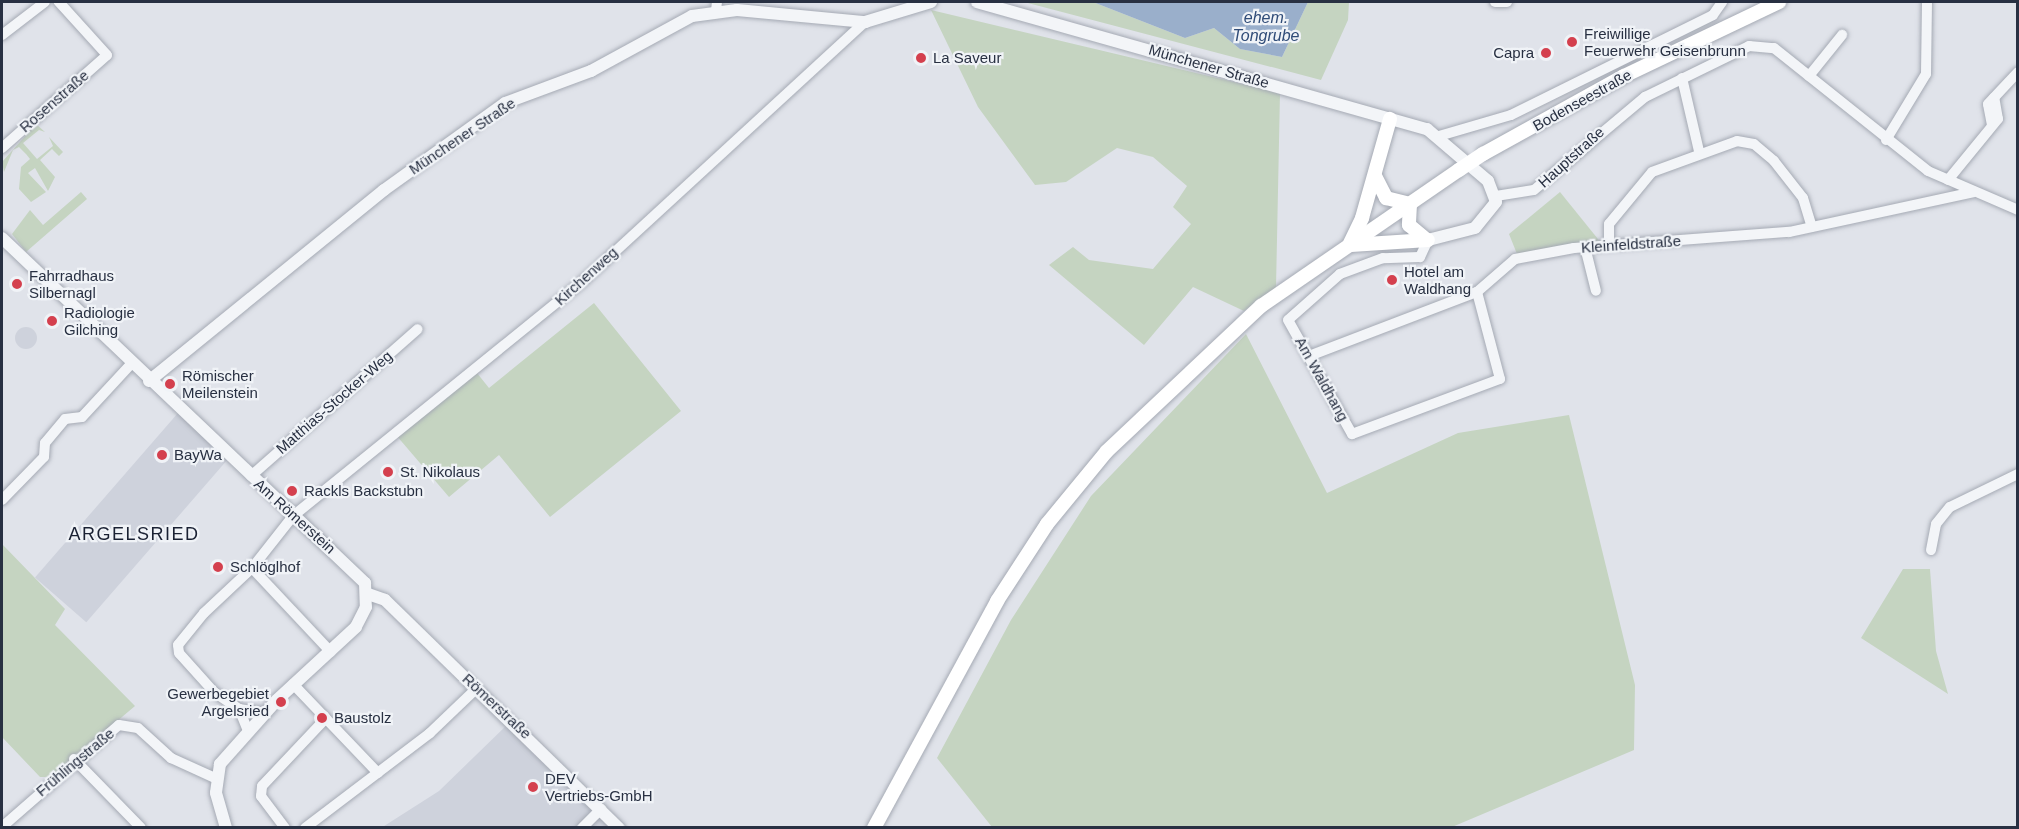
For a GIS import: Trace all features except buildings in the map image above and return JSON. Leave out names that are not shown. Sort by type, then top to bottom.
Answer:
[{"type":"main road","name":"Bodenseestraße","points":[[874,828],[997,601],[1047,524],[1107,452],[1176,382],[1261,306],[1483,154],[1624,76],[1779,2]]},
{"type":"main road","points":[[1390,119],[1375,176],[1349,245],[1428,240]]},
{"type":"main road","points":[[1375,176],[1386,198],[1410,204],[1409,225],[1428,240]]},
{"type":"street","points":[[2,35],[45,2]]},
{"type":"street","name":"Rosenstraße","points":[[2,148],[107,55],[58,2]]},
{"type":"street","name":"Münchener Straße","points":[[149,381],[384,190],[505,103],[591,71],[663,29],[717,6],[865,22],[932,2]]},
{"type":"street","name":"Münchener Straße","points":[[977,2],[1390,119],[1439,136]]},
{"type":"street","points":[[1495,3],[1507,2]]},
{"type":"street","points":[[1439,136],[1511,115],[1713,15],[1722,2]]},
{"type":"street","points":[[1886,140],[1926,74],[1927,2]]},
{"type":"street","name":"Kirchenweg","points":[[239,709],[214,692],[177,649],[204,613],[252,568],[293,516],[582,282],[865,22]]},
{"type":"street","points":[[1809,76],[1842,35]]},
{"type":"street","name":"Hauptstraße","points":[[1496,196],[1534,190],[1619,115],[1682,78],[1749,46],[1774,48],[1886,140],[1948,180],[2018,210]]},
{"type":"street","points":[[1948,180],[1998,119],[1994,97],[2018,72]]},
{"type":"street","points":[[1682,78],[1699,151]]},
{"type":"street","points":[[1428,240],[1475,228],[1493,213],[1496,196],[1488,181],[1439,136]]},
{"type":"street","points":[[1609,245],[1609,224],[1652,172],[1699,151],[1737,141],[1754,144],[1803,198],[1812,227]]},
{"type":"street","name":"Kleinfeldstraße","points":[[1309,356],[1477,292],[1515,259],[1609,245],[1812,227],[1974,192]]},
{"type":"street","name":"Am Waldhang","points":[[1428,240],[1420,257],[1365,263],[1340,274],[1298,308],[1288,320],[1352,434],[1409,409],[1493,384],[1501,374],[1477,292]]},
{"type":"street","name":"Am Römerstein","points":[[3,244],[293,516],[358,573],[368,594]]},
{"type":"street","points":[[1585,248],[1596,291]]},
{"type":"street","name":"Matthias-Stocker-Weg","points":[[250,476],[418,329]]},
{"type":"street","points":[[2,500],[44,457],[45,443],[66,419],[82,417],[130,364]]},
{"type":"street","points":[[1931,550],[1936,524],[1950,507],[2018,474]]},
{"type":"street","points":[[252,568],[331,652]]},
{"type":"street","points":[[226,828],[215,778],[248,730],[263,713],[357,627],[368,594]]},
{"type":"street","name":"Römerstraße","points":[[368,594],[385,600],[619,828]]},
{"type":"street","points":[[293,684],[378,773]]},
{"type":"street","points":[[305,828],[378,773],[477,688]]},
{"type":"street","points":[[239,709],[263,713]]},
{"type":"street","points":[[239,709],[248,730]]},
{"type":"street","points":[[285,828],[261,796],[262,786],[326,718]]},
{"type":"street","name":"Frühlingstraße","points":[[2,827],[74,759],[108,731],[129,724],[171,758],[215,778]]},
{"type":"street","points":[[74,759],[141,828]]},
{"type":"street","points":[[582,828],[601,809]]},
{"type":"shaded area","points":[[26,327],[34,330],[37,338],[34,346],[26,349],[18,346],[15,338],[18,330]]},
{"type":"shaded area","points":[[178,413],[229,458],[86,622],[35,578]]},
{"type":"shaded area","points":[[510,722],[612,828],[381,828],[439,791]]},
{"type":"green space","points":[[1024,2],[1093,2],[1185,38],[1214,28],[1240,49],[1282,57],[1308,2],[1349,2],[1348,20],[1321,80]]},
{"type":"green space","points":[[931,10],[1280,93],[1276,288],[1244,311],[1193,287],[1144,345],[1049,265],[1073,247],[1089,260],[1153,269],[1191,224],[1173,207],[1187,186],[1153,157],[1117,148],[1066,182],[1035,185],[978,107]]},
{"type":"green space","points":[[36,124],[45,132],[39,130],[23,143],[37,159],[53,146],[49,137],[63,152],[59,156],[52,149],[40,160],[55,177],[48,191],[35,168],[28,173],[46,192],[31,202],[19,189],[21,167],[30,159],[19,147],[13,150],[4,172],[2,162]]},
{"type":"green space","points":[[81,192],[87,199],[26,252],[12,234],[30,210],[43,225]]},
{"type":"green space","points":[[1560,192],[1602,244],[1517,254],[1509,234]]},
{"type":"green space","points":[[594,303],[681,411],[550,517],[499,455],[449,497],[396,435],[477,373],[489,388]]},
{"type":"green space","points":[[1246,334],[1327,493],[1458,433],[1569,415],[1635,685],[1634,750],[1452,827],[992,827],[937,758],[1011,620],[1091,496]]},
{"type":"green space","points":[[2,544],[65,609],[55,625],[135,706],[51,777],[40,777],[2,737]]},
{"type":"green space","points":[[1903,569],[1930,569],[1936,651],[1948,694],[1861,638]]},
{"type":"water","name":"ehem. Tongrube","points":[[1093,2],[1308,2],[1282,57],[1240,49],[1214,28],[1185,38]]},
{"type":"place","name":"Freiwillige Feuerwehr Geisenbrunn","points":[[1572,42]]},
{"type":"place","name":"Capra","points":[[1546,53]]},
{"type":"place","name":"La Saveur","points":[[921,58]]},
{"type":"place","name":"Hotel am Waldhang","points":[[1392,280]]},
{"type":"place","name":"Fahrradhaus Silbernagl","points":[[17,284]]},
{"type":"place","name":"Radiologie Gilching","points":[[52,321]]},
{"type":"place","name":"Römischer Meilenstein","points":[[170,384]]},
{"type":"place","name":"BayWa","points":[[162,455]]},
{"type":"place","name":"St. Nikolaus","points":[[388,472]]},
{"type":"place","name":"Rackls Backstubn","points":[[292,491]]},
{"type":"place","name":"Schlöglhof","points":[[218,567]]},
{"type":"place","name":"Gewerbegebiet Argelsried","points":[[281,702]]},
{"type":"place","name":"Baustolz","points":[[322,718]]},
{"type":"place","name":"DEV Vertriebs-GmbH","points":[[533,787]]},
{"type":"district","name":"ARGELSRIED","points":[[134,534]]}]
